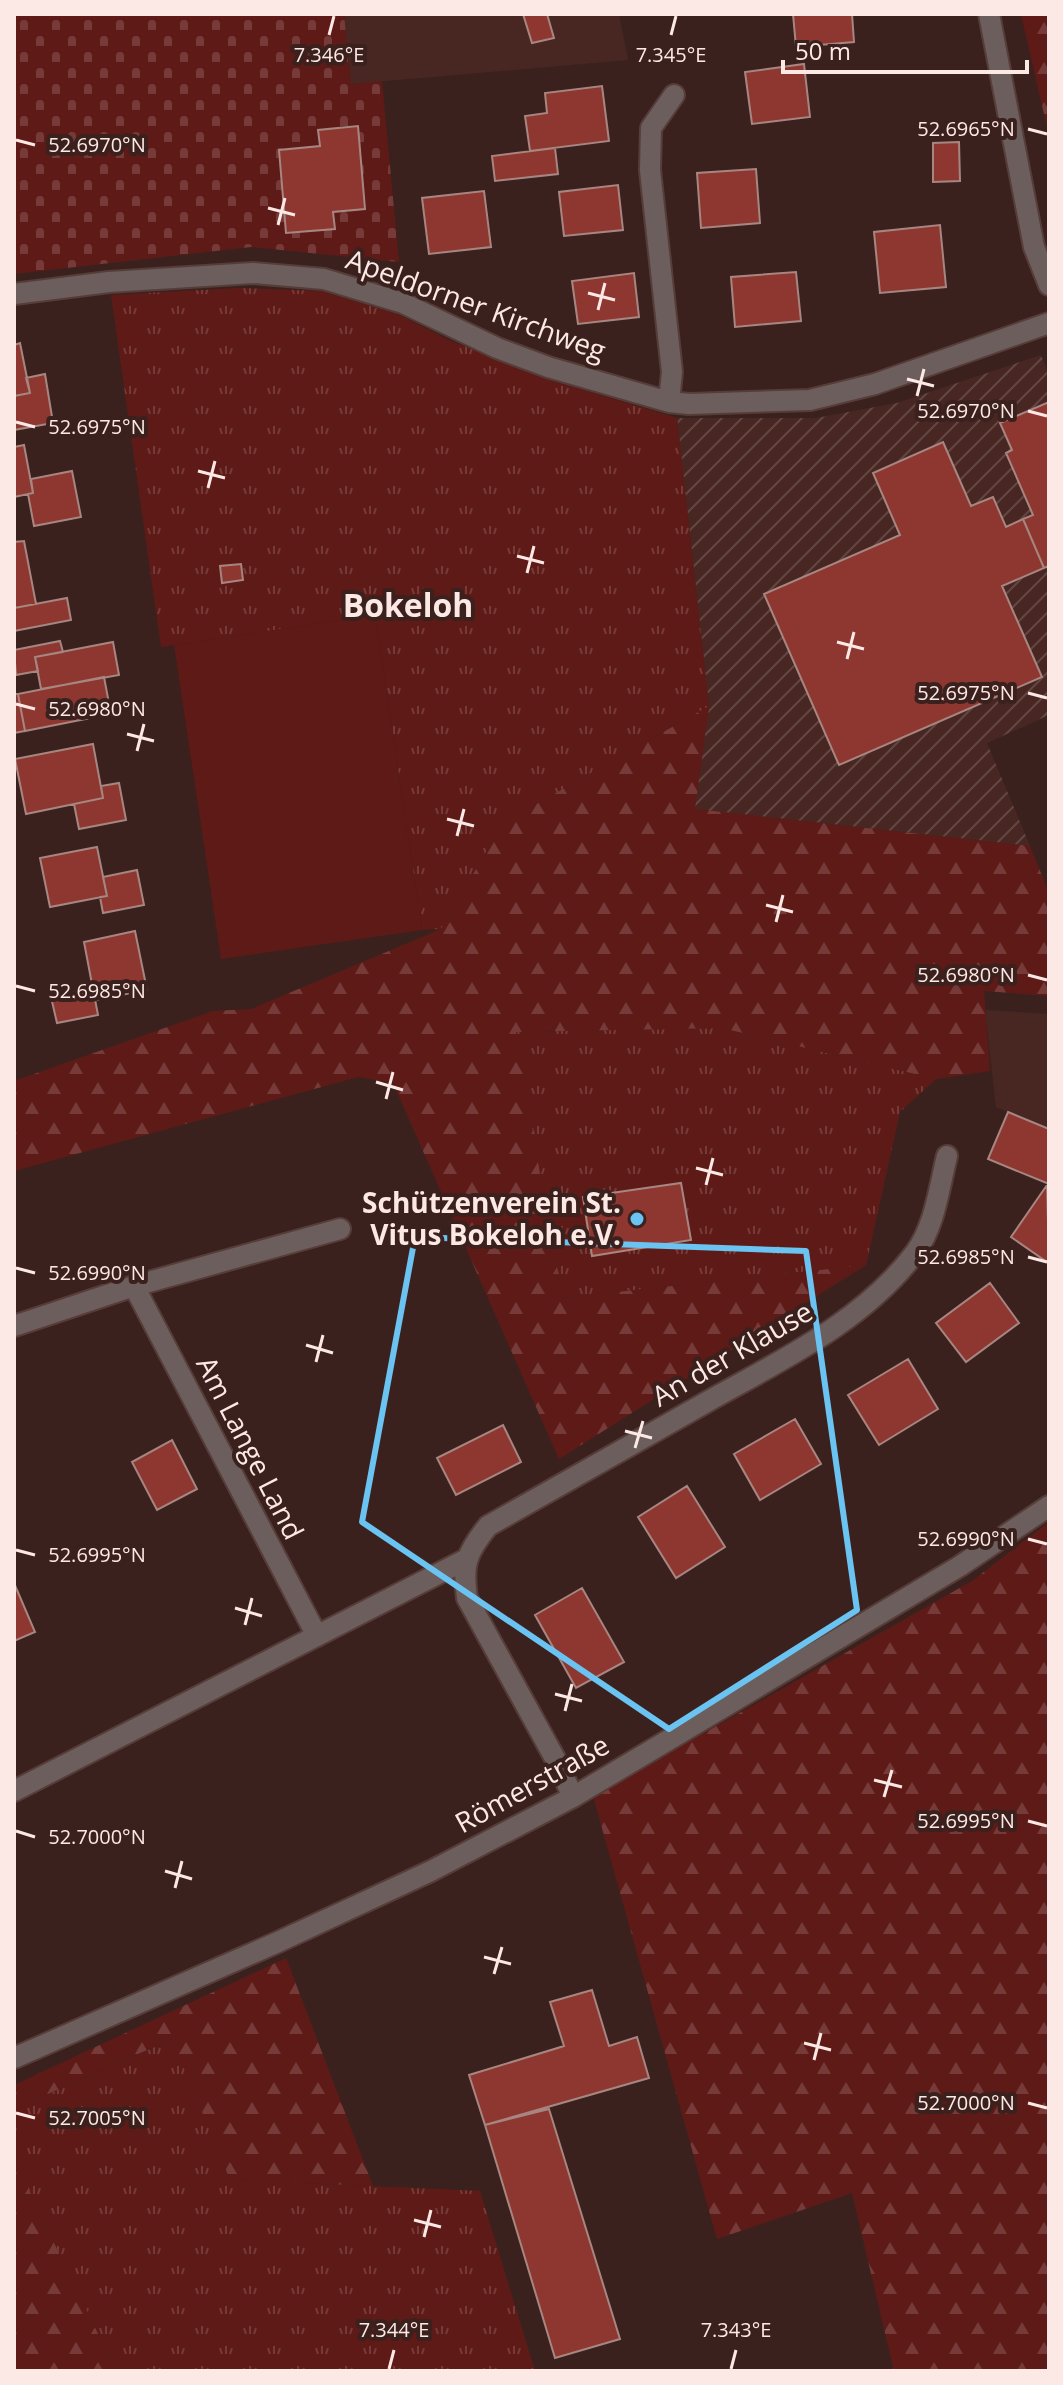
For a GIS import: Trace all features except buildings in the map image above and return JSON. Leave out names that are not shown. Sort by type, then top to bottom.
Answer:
[{"type":"street","points":[[989,14],[1034,247],[1049,285]]},
{"type":"street","points":[[669,402],[672,372],[650,170],[651,128],[674,95]]},
{"type":"street","name":"Apeldorner Kirchweg","points":[[14,294],[109,282],[253,273],[324,279],[403,303],[497,348],[548,367],[669,402],[689,404],[810,400],[875,384],[1049,323]]},
{"type":"street","name":"An der Klause","points":[[467,1559],[470,1549],[488,1526],[793,1353],[853,1314],[890,1282],[917,1250],[931,1221],[947,1156]]},
{"type":"street","points":[[14,1326],[134,1286],[340,1229]]},
{"type":"street","name":"Am Lange Land","points":[[134,1286],[317,1636]]},
{"type":"street","name":"Römerstraße","points":[[14,2058],[389,1890],[573,1797],[960,1566],[1049,1506]]},
{"type":"street","points":[[14,1791],[467,1559]]},
{"type":"street","points":[[467,1559],[464,1574],[467,1598],[573,1797]]},
{"type":"highlighted area","points":[[415,1237],[806,1251],[857,1610],[669,1729],[362,1522]]},
{"type":"shaded area","points":[[344,14],[619,14],[628,60],[351,84]]},
{"type":"shaded area","points":[[1041,355],[1049,375],[1049,715],[987,743],[1030,846],[694,809],[709,706],[677,418],[816,418],[897,403]]},
{"type":"shaded area","points":[[985,1010],[1049,1014],[1049,1129],[996,1107]]},
{"type":"green space","points":[[14,14],[344,14],[351,84],[382,81],[399,262],[251,247],[14,274]]},
{"type":"green space","points":[[1021,14],[1049,14],[1049,136]]},
{"type":"green space","points":[[239,288],[322,291],[397,314],[449,340],[547,379],[677,418],[709,706],[503,823],[441,929],[422,930],[375,615],[161,647],[111,295]]},
{"type":"green space","points":[[375,615],[422,930],[221,959],[174,645]]},
{"type":"green space","points":[[709,706],[695,809],[1030,846],[1049,893],[1049,996],[984,991],[990,1071],[936,1079],[722,1028],[516,1032],[561,1298],[866,1265],[559,1459],[393,1083],[358,1077],[14,1171],[14,1081],[213,1011],[251,1009],[441,929],[503,823]]},
{"type":"green space","points":[[722,1028],[936,1079],[900,1112],[866,1265],[561,1298],[515,1032]]},
{"type":"green space","points":[[1049,1522],[1049,2371],[894,2371],[852,2193],[717,2239],[593,1796],[972,1581]]},
{"type":"green space","points":[[286,1958],[373,2186],[230,2180],[172,2039],[14,2109],[14,2085]]},
{"type":"green space","points":[[173,2039],[230,2180],[480,2191],[535,2371],[116,2371],[14,2160],[14,2109]]},
{"type":"green space","points":[[14,2160],[116,2371],[14,2371]]},
{"type":"place","name":"Schützenverein St. Vitus Bokeloh e.V.","points":[[637,1219]]},
{"type":"district","name":"Bokeloh","points":[[408,606]]}]
